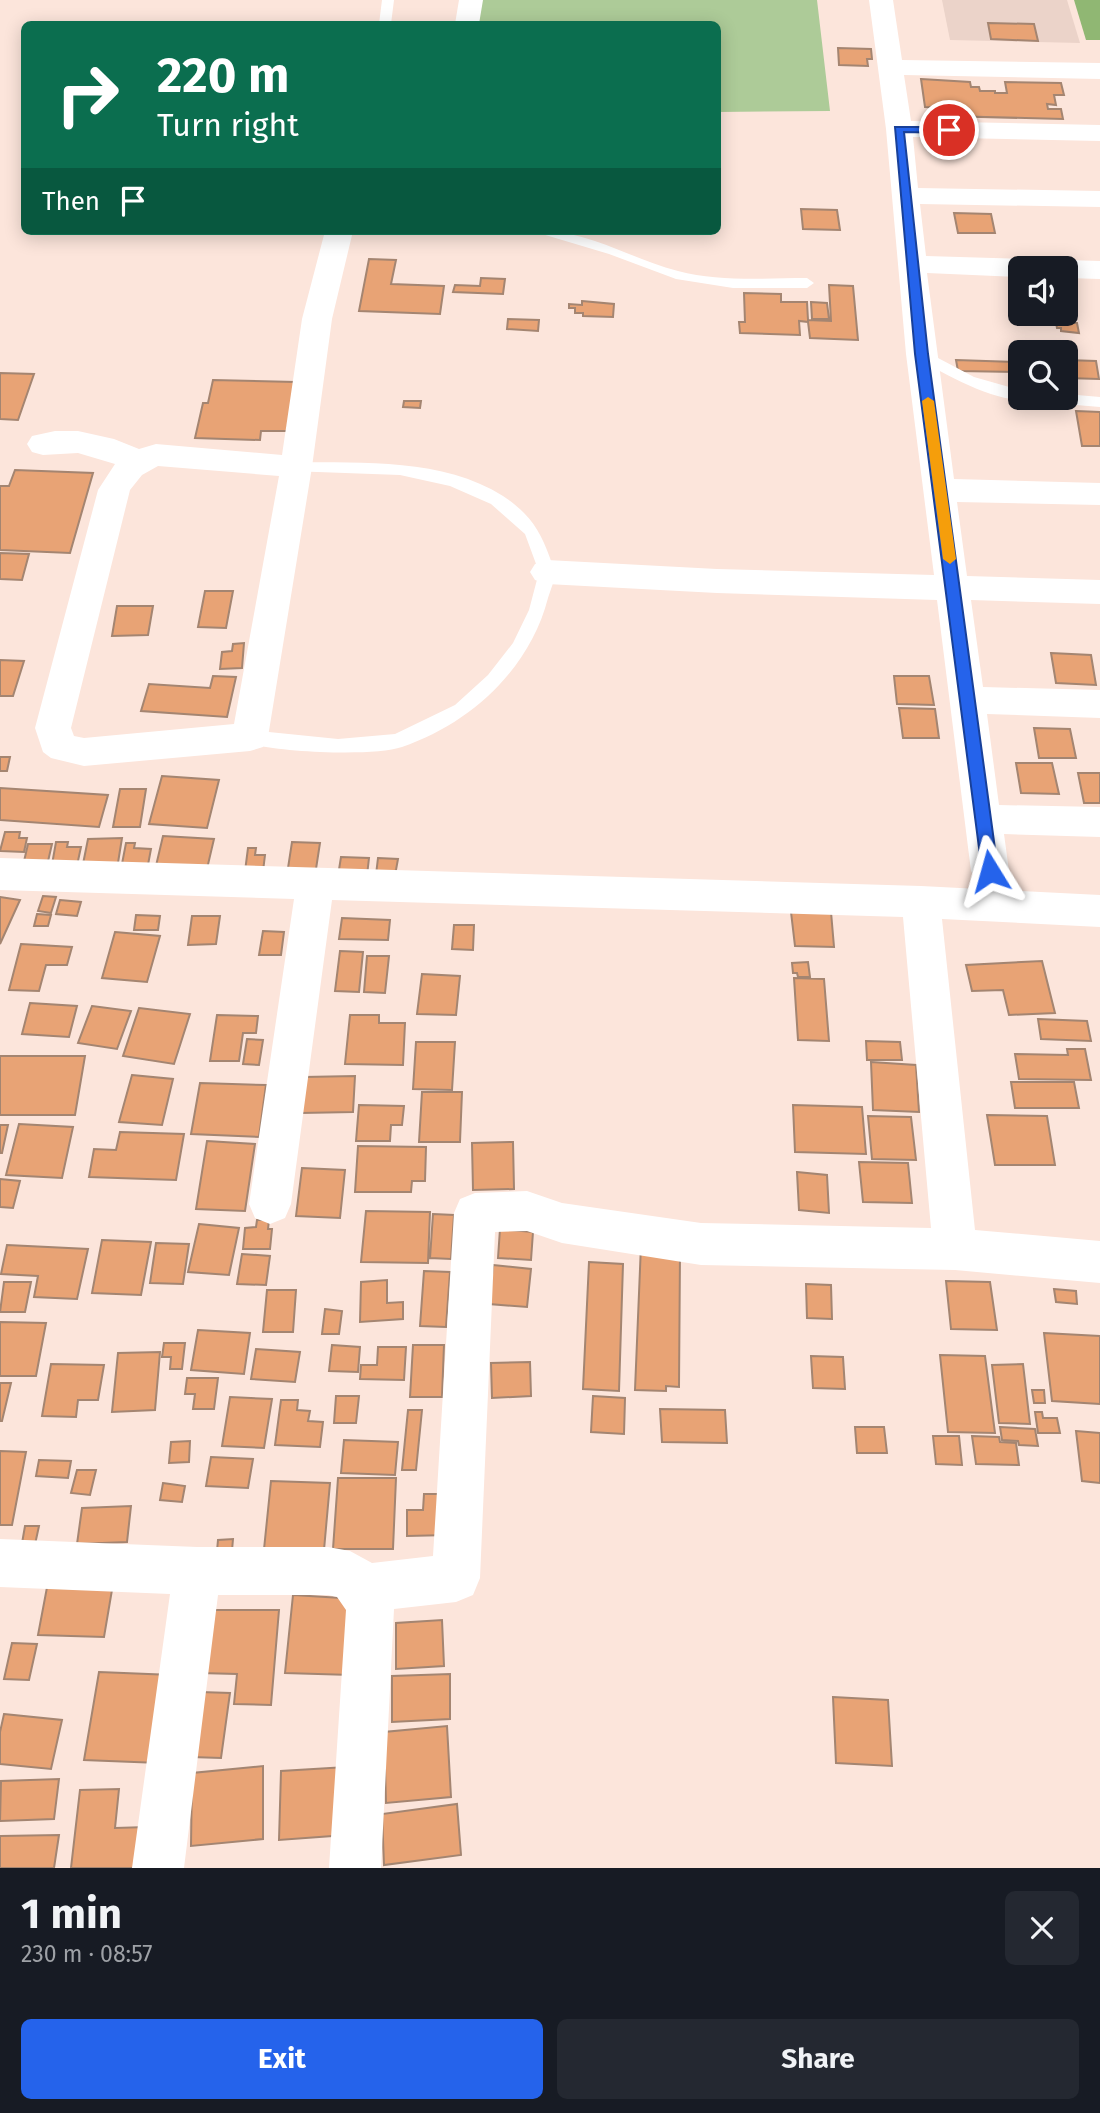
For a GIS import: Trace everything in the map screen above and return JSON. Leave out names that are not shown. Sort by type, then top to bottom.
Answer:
[{"type":"street","points":[[468,21],[471,0]]},
{"type":"street","points":[[881,0],[898,129],[921,354],[990,871]]},
{"type":"street","points":[[891,68],[1100,71]]},
{"type":"street","points":[[898,129],[1100,132]]},
{"type":"street","points":[[905,196],[1100,199]]},
{"type":"street","points":[[296,467],[156,455],[136,461],[122,474],[114,490],[53,728],[57,743],[64,748],[84,752],[250,737],[296,467],[317,319],[337,235]]},
{"type":"street","points":[[913,264],[1008,267]]},
{"type":"street","points":[[1078,269],[1100,270]]},
{"type":"street","points":[[43,444],[59,440],[86,444],[119,452],[136,461]]},
{"type":"street","points":[[940,490],[1100,494]]},
{"type":"street","points":[[547,572],[717,581],[1100,592]]},
{"type":"street","points":[[968,700],[1100,704]]},
{"type":"street","points":[[983,819],[1100,822]]},
{"type":"street","points":[[0,874],[921,902],[1100,911]]},
{"type":"street","points":[[270,1204],[315,884]]},
{"type":"street","points":[[921,902],[955,1249]]},
{"type":"street","points":[[362,1588],[456,1578],[475,1213],[527,1211],[562,1223],[701,1244],[955,1249],[1100,1262]]},
{"type":"street","points":[[0,1563],[197,1571],[328,1571],[350,1575],[362,1588],[370,1610],[355,1868]]},
{"type":"street","points":[[158,1868],[197,1571]]},
{"type":"lane","points":[[385,21],[388,0]]},
{"type":"lane","points":[[560,235],[614,251],[676,275],[733,283],[807,283]]},
{"type":"lane","points":[[921,354],[952,374],[1008,392]]},
{"type":"lane","points":[[1078,400],[1100,402]]},
{"type":"lane","points":[[250,737],[338,746],[398,741],[461,710],[494,680],[520,646],[537,610],[547,572],[532,531],[497,500],[454,481],[400,470],[296,467]]},
{"type":"shaded area","points":[[942,0],[1067,0],[1080,43],[950,40]]},
{"type":"green space","points":[[477,0],[817,0],[830,111],[721,112],[721,21],[475,21]]},
{"type":"green space","points":[[1074,0],[1100,0],[1100,40],[1086,40]]},
{"type":"building","points":[[988,23],[1034,24],[1038,41],[991,39]]},
{"type":"building","points":[[838,48],[871,49],[872,59],[867,59],[868,66],[839,65]]},
{"type":"building","points":[[921,79],[970,82],[971,87],[979,87],[980,91],[995,93],[1007,93],[1005,82],[1061,83],[1064,95],[1054,95],[1056,105],[1047,104],[1048,109],[1061,109],[1063,119],[943,116],[942,108],[925,107]]},
{"type":"building","points":[[801,209],[837,210],[840,230],[803,229]]},
{"type":"building","points":[[954,213],[991,214],[995,233],[958,233]]},
{"type":"building","points":[[369,259],[396,260],[391,284],[444,286],[440,314],[359,311]]},
{"type":"building","points":[[481,278],[505,279],[503,294],[453,292],[455,285],[480,286]]},
{"type":"building","points":[[829,285],[853,286],[858,340],[810,338],[808,322],[799,321],[800,335],[740,333],[739,322],[745,322],[744,293],[781,294],[781,302],[807,302],[808,320],[831,321]]},
{"type":"building","points":[[582,301],[614,304],[613,317],[583,316],[583,313],[575,313],[575,308],[569,308],[569,304],[582,305]]},
{"type":"building","points":[[811,302],[827,303],[829,319],[812,319]]},
{"type":"building","points":[[508,319],[539,320],[538,331],[507,329]]},
{"type":"building","points":[[1078,326],[1079,333],[1061,331],[1061,328],[1057,328]]},
{"type":"building","points":[[956,360],[1008,362],[1008,372],[958,371]]},
{"type":"building","points":[[1078,360],[1096,361],[1099,379],[1078,378]]},
{"type":"building","points":[[0,373],[34,374],[18,420],[0,419]]},
{"type":"building","points":[[213,380],[295,382],[287,431],[261,431],[260,440],[195,438],[203,403],[208,403]]},
{"type":"building","points":[[404,401],[421,401],[420,408],[403,407]]},
{"type":"building","points":[[1076,411],[1100,412],[1100,446],[1082,446]]},
{"type":"building","points":[[15,470],[93,473],[70,553],[0,550],[0,486],[9,486]]},
{"type":"building","points":[[0,553],[29,554],[22,580],[0,579]]},
{"type":"building","points":[[205,591],[233,591],[226,628],[198,627]]},
{"type":"building","points":[[117,606],[153,606],[148,635],[112,636]]},
{"type":"building","points":[[244,643],[242,668],[220,669],[222,652],[232,651],[233,644]]},
{"type":"building","points":[[1051,653],[1091,655],[1096,685],[1056,683]]},
{"type":"building","points":[[0,660],[24,661],[13,696],[0,696]]},
{"type":"building","points":[[213,676],[236,677],[227,717],[141,711],[149,684],[210,688]]},
{"type":"building","points":[[894,676],[929,676],[934,705],[897,704]]},
{"type":"building","points":[[899,708],[935,709],[939,738],[903,738]]},
{"type":"building","points":[[1034,728],[1070,729],[1076,758],[1039,758]]},
{"type":"building","points":[[0,757],[10,757],[7,771],[0,771]]},
{"type":"building","points":[[1016,763],[1052,763],[1059,794],[1021,793]]},
{"type":"building","points":[[1078,773],[1100,773],[1100,803],[1084,803]]},
{"type":"building","points":[[162,776],[219,780],[207,828],[149,824]]},
{"type":"building","points":[[0,788],[108,795],[99,827],[0,820]]},
{"type":"building","points":[[120,789],[146,789],[140,827],[113,827]]},
{"type":"building","points":[[5,832],[20,832],[19,838],[27,838],[24,852],[0,851]]},
{"type":"building","points":[[163,836],[214,839],[206,873],[155,870]]},
{"type":"building","points":[[122,838],[117,869],[82,869],[88,839]]},
{"type":"building","points":[[56,842],[68,842],[67,847],[81,847],[76,870],[51,870]]},
{"type":"building","points":[[292,842],[320,843],[314,882],[286,881]]},
{"type":"building","points":[[126,843],[135,843],[134,848],[151,849],[147,870],[121,869]]},
{"type":"building","points":[[28,844],[52,844],[46,870],[22,870]]},
{"type":"building","points":[[248,848],[256,848],[255,855],[265,855],[262,879],[244,879]]},
{"type":"building","points":[[341,857],[369,858],[366,884],[337,882]]},
{"type":"building","points":[[378,858],[398,859],[396,870],[375,883]]},
{"type":"building","points":[[43,896],[56,897],[51,913],[38,911]]},
{"type":"building","points":[[0,897],[20,900],[0,944]]},
{"type":"building","points":[[60,900],[81,902],[77,916],[56,914]]},
{"type":"building","points":[[791,912],[831,912],[834,947],[795,946]]},
{"type":"building","points":[[37,914],[51,915],[48,926],[34,926]]},
{"type":"building","points":[[136,915],[160,916],[158,930],[134,930]]},
{"type":"building","points":[[192,916],[220,916],[216,944],[188,945]]},
{"type":"building","points":[[342,918],[390,920],[388,940],[339,939]]},
{"type":"building","points":[[454,925],[474,925],[473,950],[452,949]]},
{"type":"building","points":[[263,931],[284,932],[281,955],[259,955]]},
{"type":"building","points":[[115,932],[160,936],[147,982],[102,978]]},
{"type":"building","points":[[21,944],[72,947],[67,965],[46,965],[39,991],[9,990]]},
{"type":"building","points":[[340,951],[363,952],[359,992],[335,991]]},
{"type":"building","points":[[367,956],[389,956],[385,993],[364,992]]},
{"type":"building","points":[[1042,961],[1055,1013],[1009,1015],[1003,990],[972,991],[966,965]]},
{"type":"building","points":[[808,962],[810,977],[798,977],[797,973],[793,973],[792,963]]},
{"type":"building","points":[[422,974],[460,976],[456,1015],[417,1014]]},
{"type":"building","points":[[794,978],[824,979],[829,1041],[798,1040]]},
{"type":"building","points":[[30,1003],[77,1006],[69,1037],[22,1034]]},
{"type":"building","points":[[92,1006],[131,1011],[117,1049],[78,1043]]},
{"type":"building","points":[[139,1008],[190,1014],[174,1064],[123,1056]]},
{"type":"building","points":[[217,1015],[258,1016],[256,1033],[243,1033],[239,1061],[210,1061]]},
{"type":"building","points":[[350,1015],[379,1015],[379,1023],[405,1023],[403,1065],[345,1064]]},
{"type":"building","points":[[1038,1019],[1087,1021],[1091,1041],[1041,1039]]},
{"type":"building","points":[[247,1039],[263,1040],[259,1065],[243,1064]]},
{"type":"building","points":[[866,1041],[900,1042],[902,1060],[867,1060]]},
{"type":"building","points":[[416,1042],[455,1042],[452,1090],[413,1089]]},
{"type":"building","points":[[1067,1049],[1085,1049],[1091,1080],[1019,1079],[1015,1054],[1068,1055]]},
{"type":"building","points":[[0,1056],[85,1056],[75,1115],[0,1115]]},
{"type":"building","points":[[871,1062],[916,1065],[919,1112],[873,1110]]},
{"type":"building","points":[[132,1075],[173,1079],[162,1125],[119,1122]]},
{"type":"building","points":[[355,1076],[353,1112],[301,1113],[304,1077]]},
{"type":"building","points":[[1011,1082],[1074,1082],[1079,1108],[1015,1108]]},
{"type":"building","points":[[200,1083],[266,1085],[259,1137],[191,1134]]},
{"type":"building","points":[[422,1092],[462,1092],[460,1142],[419,1142]]},
{"type":"building","points":[[359,1105],[404,1106],[402,1125],[391,1125],[390,1141],[356,1141]]},
{"type":"building","points":[[793,1105],[862,1107],[866,1154],[795,1152]]},
{"type":"building","points":[[987,1115],[1047,1116],[1055,1165],[995,1165]]},
{"type":"building","points":[[868,1116],[911,1117],[916,1160],[872,1159]]},
{"type":"building","points":[[19,1124],[73,1127],[62,1178],[6,1175]]},
{"type":"building","points":[[0,1125],[8,1125],[2,1153],[0,1153]]},
{"type":"building","points":[[120,1132],[184,1134],[176,1180],[89,1177],[94,1149],[116,1150]]},
{"type":"building","points":[[207,1141],[255,1144],[245,1211],[196,1209]]},
{"type":"building","points":[[513,1142],[514,1189],[473,1190],[472,1143]]},
{"type":"building","points":[[358,1146],[426,1147],[425,1181],[412,1181],[411,1192],[355,1192]]},
{"type":"building","points":[[859,1162],[908,1163],[912,1203],[863,1202]]},
{"type":"building","points":[[302,1168],[345,1170],[340,1218],[296,1216]]},
{"type":"building","points":[[797,1172],[827,1175],[829,1213],[799,1210]]},
{"type":"building","points":[[0,1179],[20,1181],[13,1208],[0,1207]]},
{"type":"building","points":[[366,1211],[430,1212],[428,1263],[361,1262]]},
{"type":"building","points":[[433,1214],[454,1215],[451,1259],[430,1258]]},
{"type":"building","points":[[257,1220],[269,1220],[268,1229],[272,1229],[270,1249],[243,1249],[245,1228],[256,1227]]},
{"type":"building","points":[[199,1224],[239,1228],[229,1275],[188,1272]]},
{"type":"building","points":[[500,1229],[533,1232],[531,1260],[498,1258]]},
{"type":"building","points":[[102,1240],[151,1242],[141,1295],[92,1293]]},
{"type":"building","points":[[156,1243],[189,1244],[183,1284],[150,1283]]},
{"type":"building","points":[[7,1245],[88,1249],[77,1299],[34,1297],[38,1276],[1,1274]]},
{"type":"building","points":[[641,1245],[680,1253],[679,1387],[666,1386],[666,1391],[635,1390]]},
{"type":"building","points":[[242,1254],[270,1256],[266,1285],[237,1284]]},
{"type":"building","points":[[589,1262],[623,1264],[619,1391],[583,1389]]},
{"type":"building","points":[[493,1265],[531,1269],[527,1307],[489,1304]]},
{"type":"building","points":[[424,1271],[450,1272],[446,1327],[420,1326]]},
{"type":"building","points":[[387,1280],[387,1303],[403,1302],[403,1319],[360,1322],[361,1282]]},
{"type":"building","points":[[946,1281],[990,1282],[997,1330],[951,1329]]},
{"type":"building","points":[[4,1282],[31,1282],[25,1312],[0,1312]]},
{"type":"building","points":[[806,1284],[831,1285],[832,1319],[807,1318]]},
{"type":"building","points":[[1054,1289],[1076,1291],[1077,1304],[1056,1302]]},
{"type":"building","points":[[267,1290],[296,1290],[293,1332],[263,1332]]},
{"type":"building","points":[[325,1309],[342,1311],[339,1334],[322,1334]]},
{"type":"building","points":[[0,1322],[46,1323],[36,1376],[0,1376]]},
{"type":"building","points":[[198,1330],[250,1333],[244,1374],[191,1370]]},
{"type":"building","points":[[1044,1333],[1100,1336],[1100,1404],[1052,1401]]},
{"type":"building","points":[[164,1343],[185,1343],[182,1369],[170,1369],[171,1357],[162,1357]]},
{"type":"building","points":[[332,1345],[360,1347],[358,1372],[329,1371]]},
{"type":"building","points":[[413,1345],[444,1345],[442,1397],[410,1397]]},
{"type":"building","points":[[378,1347],[406,1347],[404,1380],[360,1379],[361,1365],[377,1365]]},
{"type":"building","points":[[256,1349],[300,1352],[295,1382],[251,1379]]},
{"type":"building","points":[[160,1352],[155,1410],[112,1412],[118,1353]]},
{"type":"building","points":[[940,1355],[985,1356],[995,1433],[948,1432]]},
{"type":"building","points":[[811,1356],[843,1357],[845,1389],[813,1388]]},
{"type":"building","points":[[530,1362],[531,1396],[492,1398],[491,1363]]},
{"type":"building","points":[[51,1364],[104,1365],[98,1400],[78,1400],[76,1417],[42,1416]]},
{"type":"building","points":[[1023,1364],[1030,1424],[999,1423],[992,1365]]},
{"type":"building","points":[[187,1378],[218,1378],[214,1409],[193,1409],[195,1394],[185,1394]]},
{"type":"building","points":[[0,1383],[11,1383],[2,1421],[0,1421]]},
{"type":"building","points":[[1032,1390],[1044,1390],[1045,1403],[1034,1403]]},
{"type":"building","points":[[336,1396],[359,1396],[356,1423],[334,1423]]},
{"type":"building","points":[[593,1396],[625,1398],[624,1434],[591,1432]]},
{"type":"building","points":[[230,1397],[272,1399],[264,1448],[222,1446]]},
{"type":"building","points":[[281,1400],[298,1400],[297,1410],[310,1411],[308,1421],[323,1422],[320,1447],[275,1445]]},
{"type":"building","points":[[660,1409],[725,1410],[727,1443],[662,1442]]},
{"type":"building","points":[[408,1410],[422,1410],[416,1470],[402,1470]]},
{"type":"building","points":[[1035,1412],[1042,1412],[1043,1418],[1057,1418],[1060,1433],[1038,1433]]},
{"type":"building","points":[[855,1427],[884,1427],[887,1453],[857,1453]]},
{"type":"building","points":[[1000,1427],[1035,1429],[1038,1446],[1019,1445],[1018,1441],[1002,1440]]},
{"type":"building","points":[[1076,1431],[1100,1433],[1100,1483],[1082,1481]]},
{"type":"building","points":[[933,1436],[959,1436],[962,1465],[936,1464]]},
{"type":"building","points":[[972,1436],[999,1437],[1000,1442],[1016,1443],[1019,1465],[976,1464]]},
{"type":"building","points":[[344,1440],[398,1442],[395,1475],[341,1473]]},
{"type":"building","points":[[190,1441],[189,1462],[169,1463],[171,1442]]},
{"type":"building","points":[[0,1451],[26,1452],[12,1525],[0,1525]]},
{"type":"building","points":[[211,1457],[253,1459],[248,1488],[206,1486]]},
{"type":"building","points":[[39,1460],[71,1461],[68,1478],[36,1476]]},
{"type":"building","points":[[77,1470],[96,1470],[90,1495],[71,1493]]},
{"type":"building","points":[[338,1478],[396,1478],[393,1549],[333,1549]]},
{"type":"building","points":[[271,1481],[330,1483],[323,1561],[263,1559]]},
{"type":"building","points":[[163,1483],[185,1486],[182,1502],[160,1500]]},
{"type":"building","points":[[424,1494],[449,1494],[449,1535],[407,1536],[407,1510],[423,1510]]},
{"type":"building","points":[[131,1506],[127,1542],[77,1544],[82,1508]]},
{"type":"building","points":[[25,1526],[39,1526],[34,1549],[21,1549]]},
{"type":"building","points":[[233,1539],[231,1562],[216,1562],[218,1540]]},
{"type":"building","points":[[48,1582],[113,1584],[104,1637],[38,1635]]},
{"type":"building","points":[[293,1595],[358,1599],[351,1675],[285,1673]]},
{"type":"building","points":[[207,1610],[279,1610],[271,1705],[234,1704],[237,1674],[200,1673]]},
{"type":"building","points":[[442,1620],[444,1666],[396,1669],[396,1623]]},
{"type":"building","points":[[12,1643],[37,1644],[29,1680],[4,1679]]},
{"type":"building","points":[[99,1672],[172,1675],[159,1763],[84,1760]]},
{"type":"building","points":[[450,1674],[450,1719],[392,1722],[392,1676]]},
{"type":"building","points":[[200,1692],[230,1693],[221,1758],[191,1757]]},
{"type":"building","points":[[833,1697],[888,1700],[892,1766],[836,1763]]},
{"type":"building","points":[[4,1714],[62,1720],[51,1769],[0,1764],[0,1732]]},
{"type":"building","points":[[447,1726],[451,1797],[386,1803],[384,1732]]},
{"type":"building","points":[[263,1766],[263,1839],[191,1846],[192,1773]]},
{"type":"building","points":[[346,1767],[346,1835],[279,1840],[281,1771]]},
{"type":"building","points":[[59,1779],[54,1819],[0,1821],[1,1781]]},
{"type":"building","points":[[119,1789],[115,1828],[147,1827],[142,1868],[71,1868],[80,1790]]},
{"type":"building","points":[[457,1804],[461,1855],[384,1865],[382,1814]]},
{"type":"building","points":[[59,1835],[54,1868],[0,1868],[0,1836]]},
{"type":"slow traffic","points":[[928,401],[950,559]]},
{"type":"route","points":[[949,130],[898,129],[921,354],[990,871]]}]
